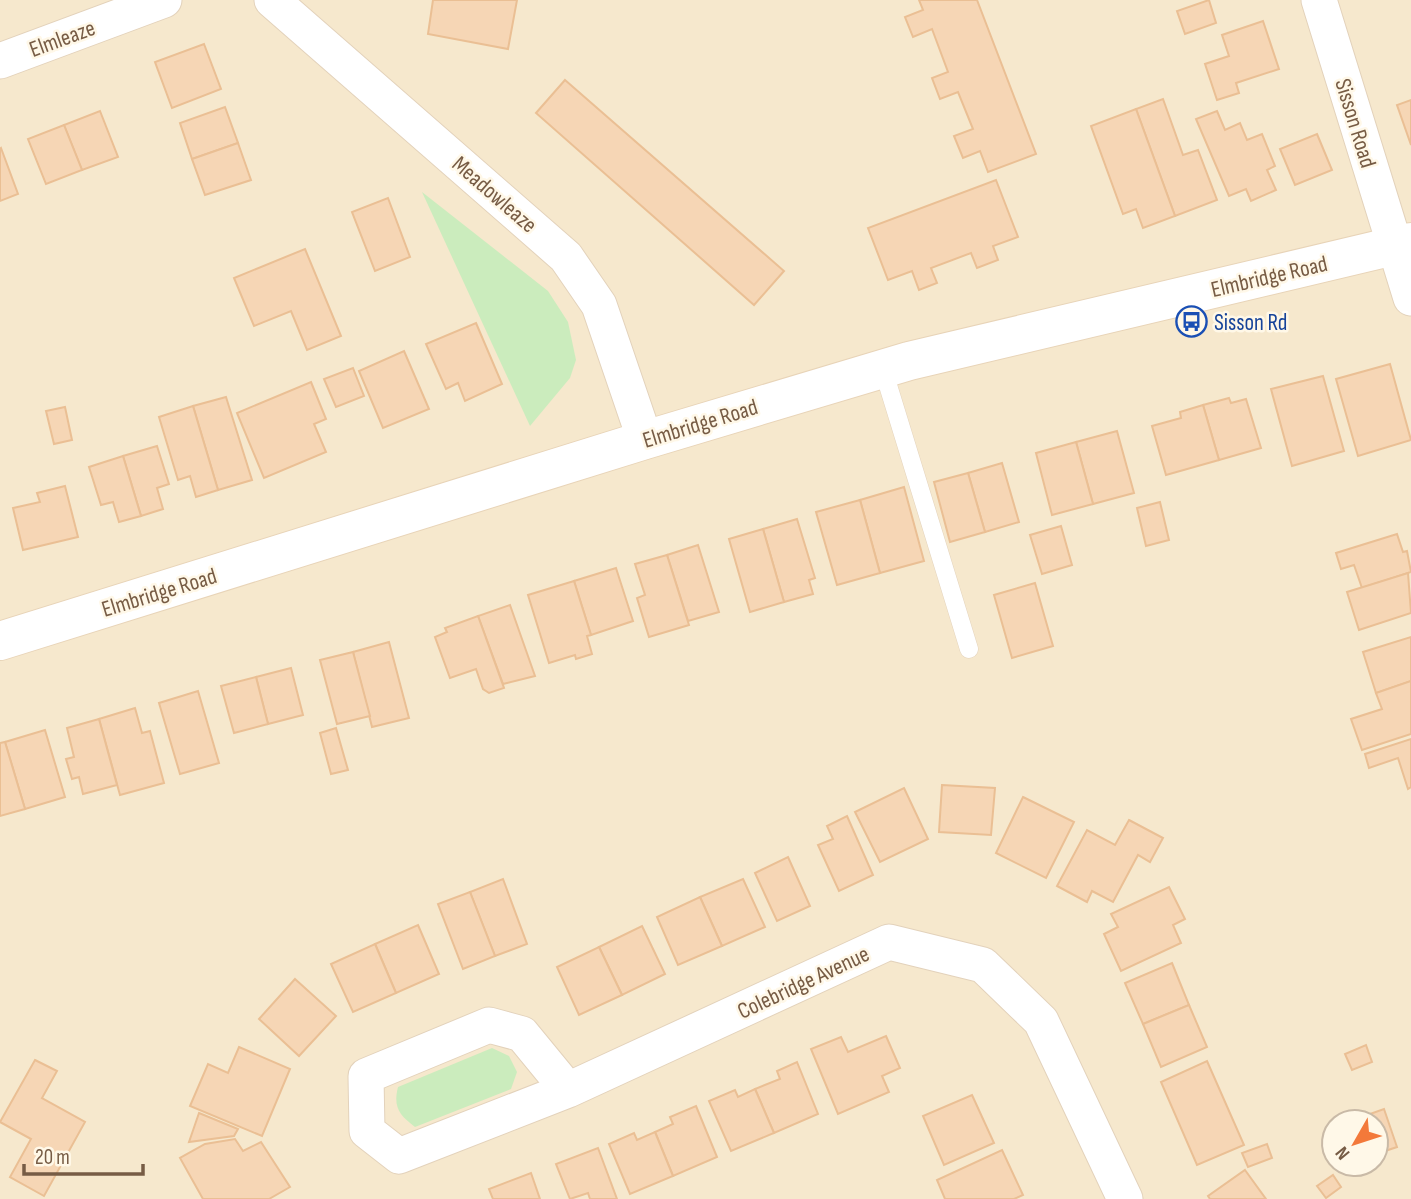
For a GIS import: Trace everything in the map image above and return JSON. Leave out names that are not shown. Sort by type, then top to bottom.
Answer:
[{"type":"street","name":"Elmleaze","points":[[0,61],[164,0]]},
{"type":"street","name":"Meadowleaze","points":[[273,0],[566,257],[599,305],[645,439]]},
{"type":"street","name":"Sisson Road","points":[[1319,0],[1403,244],[1411,298]]},
{"type":"street","name":"Elmbridge Road","points":[[0,641],[645,439],[883,369],[1403,244]]},
{"type":"street","name":"Colebridge Avenue","points":[[568,1090],[522,1034],[489,1025],[366,1076],[368,1131],[399,1156],[568,1090],[889,942],[983,965],[1041,1021],[1125,1199]]},
{"type":"lane","points":[[883,369],[969,649]]},
{"type":"shaded area","points":[[0,0],[1411,0],[1411,1199],[0,1199]]},
{"type":"green space","points":[[422,192],[548,291],[568,322],[576,360],[570,378],[530,426]]},
{"type":"green space","points":[[492,1048],[509,1056],[517,1072],[511,1089],[415,1127],[401,1114],[396,1100],[398,1087]]},
{"type":"building","points":[[433,0],[517,0],[508,49],[428,34]]},
{"type":"building","points":[[919,0],[977,0],[1036,154],[988,172],[980,151],[963,158],[954,136],[973,129],[958,92],[940,99],[932,78],[948,72],[932,29],[913,37],[905,17],[923,10]]},
{"type":"building","points":[[1209,0],[1216,23],[1185,34],[1177,11]]},
{"type":"building","points":[[1263,21],[1279,69],[1236,83],[1239,93],[1217,100],[1205,64],[1229,56],[1222,35]]},
{"type":"building","points":[[204,44],[221,89],[172,108],[155,62]]},
{"type":"building","points":[[565,80],[784,271],[754,305],[536,113]]},
{"type":"building","points":[[1163,99],[1183,155],[1198,150],[1217,200],[1175,216],[1136,109]]},
{"type":"building","points":[[1411,100],[1411,145],[1397,105]]},
{"type":"building","points":[[225,107],[238,143],[192,159],[180,123]]},
{"type":"building","points":[[1136,109],[1175,216],[1143,228],[1136,209],[1123,214],[1091,126]]},
{"type":"building","points":[[100,111],[118,157],[82,170],[64,125]]},
{"type":"building","points":[[1217,111],[1225,130],[1240,123],[1247,140],[1262,134],[1275,166],[1267,170],[1276,190],[1251,201],[1246,189],[1229,196],[1196,119]]},
{"type":"building","points":[[64,125],[82,170],[46,184],[28,139]]},
{"type":"building","points":[[1317,134],[1332,170],[1295,185],[1280,149]]},
{"type":"building","points":[[238,143],[251,180],[205,195],[192,159]]},
{"type":"building","points":[[0,149],[18,194],[0,201]]},
{"type":"building","points":[[996,180],[1018,237],[993,246],[998,260],[977,268],[971,253],[931,268],[937,283],[919,290],[912,271],[888,280],[868,228]]},
{"type":"building","points":[[388,198],[410,257],[375,271],[352,212]]},
{"type":"building","points":[[305,249],[341,336],[307,350],[291,311],[254,326],[234,278]]},
{"type":"building","points":[[476,323],[502,384],[465,401],[458,383],[446,389],[426,344]]},
{"type":"building","points":[[404,351],[429,409],[383,428],[359,371]]},
{"type":"building","points":[[1390,364],[1411,440],[1358,456],[1336,379]]},
{"type":"building","points":[[353,368],[364,396],[336,407],[324,379]]},
{"type":"building","points":[[1323,376],[1344,451],[1292,466],[1271,389]]},
{"type":"building","points":[[311,382],[326,419],[314,424],[326,452],[264,478],[237,413]]},
{"type":"building","points":[[226,397],[252,480],[218,490],[193,406]]},
{"type":"building","points":[[1229,398],[1231,403],[1246,399],[1261,448],[1219,460],[1203,405]]},
{"type":"building","points":[[1203,405],[1219,460],[1166,475],[1152,426],[1181,418],[1180,412]]},
{"type":"building","points":[[193,406],[218,490],[196,497],[190,476],[178,480],[159,417]]},
{"type":"building","points":[[65,407],[72,440],[54,444],[46,411]]},
{"type":"building","points":[[1117,431],[1134,493],[1093,504],[1076,442]]},
{"type":"building","points":[[1076,442],[1093,504],[1052,515],[1036,453]]},
{"type":"building","points":[[157,446],[169,484],[157,488],[163,509],[141,516],[123,456]]},
{"type":"building","points":[[123,456],[141,516],[119,522],[113,502],[101,505],[89,467]]},
{"type":"building","points":[[1002,463],[1019,522],[985,532],[968,473]]},
{"type":"building","points":[[968,473],[985,532],[950,542],[934,482]]},
{"type":"building","points":[[65,486],[78,537],[23,550],[13,508],[40,502],[37,493]]},
{"type":"building","points":[[904,487],[924,561],[880,573],[860,500]]},
{"type":"building","points":[[860,500],[880,573],[837,585],[816,512]]},
{"type":"building","points":[[1160,502],[1169,540],[1146,546],[1137,508]]},
{"type":"building","points":[[797,519],[815,578],[809,580],[813,594],[784,602],[763,529]]},
{"type":"building","points":[[1061,526],[1072,565],[1042,574],[1030,535]]},
{"type":"building","points":[[763,529],[784,602],[750,612],[729,539]]},
{"type":"building","points":[[1397,534],[1403,552],[1407,551],[1411,572],[1362,588],[1354,565],[1341,569],[1336,553]]},
{"type":"building","points":[[698,545],[719,612],[688,621],[667,555]]},
{"type":"building","points":[[667,555],[689,625],[649,637],[637,598],[645,595],[635,564]]},
{"type":"building","points":[[616,568],[633,621],[591,635],[574,581]]},
{"type":"building","points":[[1408,573],[1411,613],[1359,630],[1347,592]]},
{"type":"building","points":[[574,581],[591,635],[587,636],[592,654],[576,659],[575,655],[549,663],[528,595]]},
{"type":"building","points":[[1035,583],[1053,646],[1012,658],[994,595]]},
{"type":"building","points":[[510,605],[535,676],[503,684],[478,616]]},
{"type":"building","points":[[478,616],[504,688],[489,693],[483,689],[476,669],[450,678],[435,637],[447,632],[445,628]]},
{"type":"building","points":[[1411,637],[1411,681],[1376,693],[1363,652]]},
{"type":"building","points":[[389,642],[409,718],[372,727],[353,652]]},
{"type":"building","points":[[353,652],[370,716],[337,724],[320,660]]},
{"type":"building","points":[[291,668],[303,715],[268,724],[256,677]]},
{"type":"building","points":[[256,677],[268,724],[234,733],[221,686]]},
{"type":"building","points":[[1411,681],[1411,734],[1362,750],[1351,719],[1382,709],[1376,693]]},
{"type":"building","points":[[198,691],[219,763],[180,774],[159,703]]},
{"type":"building","points":[[135,708],[142,733],[150,731],[164,783],[120,795],[99,719]]},
{"type":"building","points":[[99,719],[117,785],[83,794],[79,777],[72,779],[66,759],[74,757],[67,728]]},
{"type":"building","points":[[336,728],[348,770],[331,774],[320,733]]},
{"type":"building","points":[[45,730],[65,797],[25,809],[5,742]]},
{"type":"building","points":[[1411,739],[1411,787],[1408,789],[1398,758],[1369,768],[1365,754]]},
{"type":"building","points":[[5,742],[25,809],[0,816],[0,743]]},
{"type":"building","points":[[942,785],[995,788],[991,835],[939,832]]},
{"type":"building","points":[[904,788],[928,839],[880,862],[855,812]]},
{"type":"building","points":[[1023,797],[1074,822],[1046,878],[996,853]]},
{"type":"building","points":[[847,816],[873,875],[839,891],[818,845],[833,839],[827,826]]},
{"type":"building","points":[[1129,820],[1163,838],[1150,862],[1138,855],[1113,902],[1092,891],[1087,902],[1057,886],[1087,830],[1115,845]]},
{"type":"building","points":[[788,857],[810,906],[777,921],[755,873]]},
{"type":"building","points":[[503,879],[527,944],[495,956],[470,892]]},
{"type":"building","points":[[743,879],[765,927],[722,946],[700,897]]},
{"type":"building","points":[[1169,887],[1185,919],[1173,925],[1181,943],[1121,971],[1104,934],[1118,927],[1111,914]]},
{"type":"building","points":[[470,892],[495,956],[463,969],[438,904]]},
{"type":"building","points":[[700,897],[722,946],[678,965],[657,917]]},
{"type":"building","points":[[418,925],[439,974],[396,993],[375,944]]},
{"type":"building","points":[[642,926],[665,974],[622,995],[599,947]]},
{"type":"building","points":[[375,944],[396,993],[353,1012],[331,964]]},
{"type":"building","points":[[599,947],[622,995],[579,1015],[557,967]]},
{"type":"building","points":[[1172,963],[1189,1005],[1143,1024],[1125,983]]},
{"type":"building","points":[[295,979],[336,1016],[299,1056],[259,1019]]},
{"type":"building","points":[[1189,1005],[1207,1047],[1161,1067],[1143,1024]]},
{"type":"building","points":[[886,1036],[900,1068],[882,1076],[889,1092],[838,1114],[811,1049],[841,1037],[848,1052]]},
{"type":"building","points":[[1366,1045],[1372,1062],[1352,1070],[1345,1054]]},
{"type":"building","points":[[239,1047],[290,1069],[262,1136],[190,1106],[208,1064],[228,1073]]},
{"type":"building","points":[[35,1060],[57,1071],[42,1098],[85,1122],[44,1196],[10,1177],[31,1139],[0,1122]]},
{"type":"building","points":[[1207,1061],[1244,1145],[1197,1165],[1161,1082]]},
{"type":"building","points":[[797,1062],[818,1114],[774,1133],[755,1089],[780,1079],[777,1071]]},
{"type":"building","points":[[755,1089],[774,1133],[731,1151],[709,1101],[735,1090],[738,1097]]},
{"type":"building","points":[[972,1095],[994,1143],[944,1165],[923,1116]]},
{"type":"building","points":[[696,1106],[717,1157],[673,1176],[655,1132],[673,1124],[670,1117]]},
{"type":"building","points":[[199,1113],[238,1129],[234,1136],[189,1142]]},
{"type":"building","points":[[1390,1127],[1397,1147],[1390,1149]]},
{"type":"building","points":[[655,1132],[673,1176],[630,1194],[609,1144],[634,1133],[637,1140]]},
{"type":"building","points":[[235,1139],[243,1151],[261,1142],[290,1187],[269,1199],[203,1199],[180,1158],[205,1144]]},
{"type":"building","points":[[1267,1144],[1272,1158],[1248,1167],[1242,1153]]},
{"type":"building","points":[[598,1148],[617,1199],[590,1199],[588,1193],[570,1199],[556,1164]]},
{"type":"building","points":[[1002,1150],[1023,1195],[1014,1199],[945,1199],[937,1180]]},
{"type":"building","points":[[1245,1170],[1266,1199],[1210,1199],[1208,1196]]},
{"type":"building","points":[[531,1173],[540,1199],[493,1199],[489,1189]]},
{"type":"building","points":[[1329,1178],[1335,1178],[1341,1187],[1326,1198],[1317,1186]]},
{"type":"place","name":"Sisson Rd","points":[[1191,322]]}]
